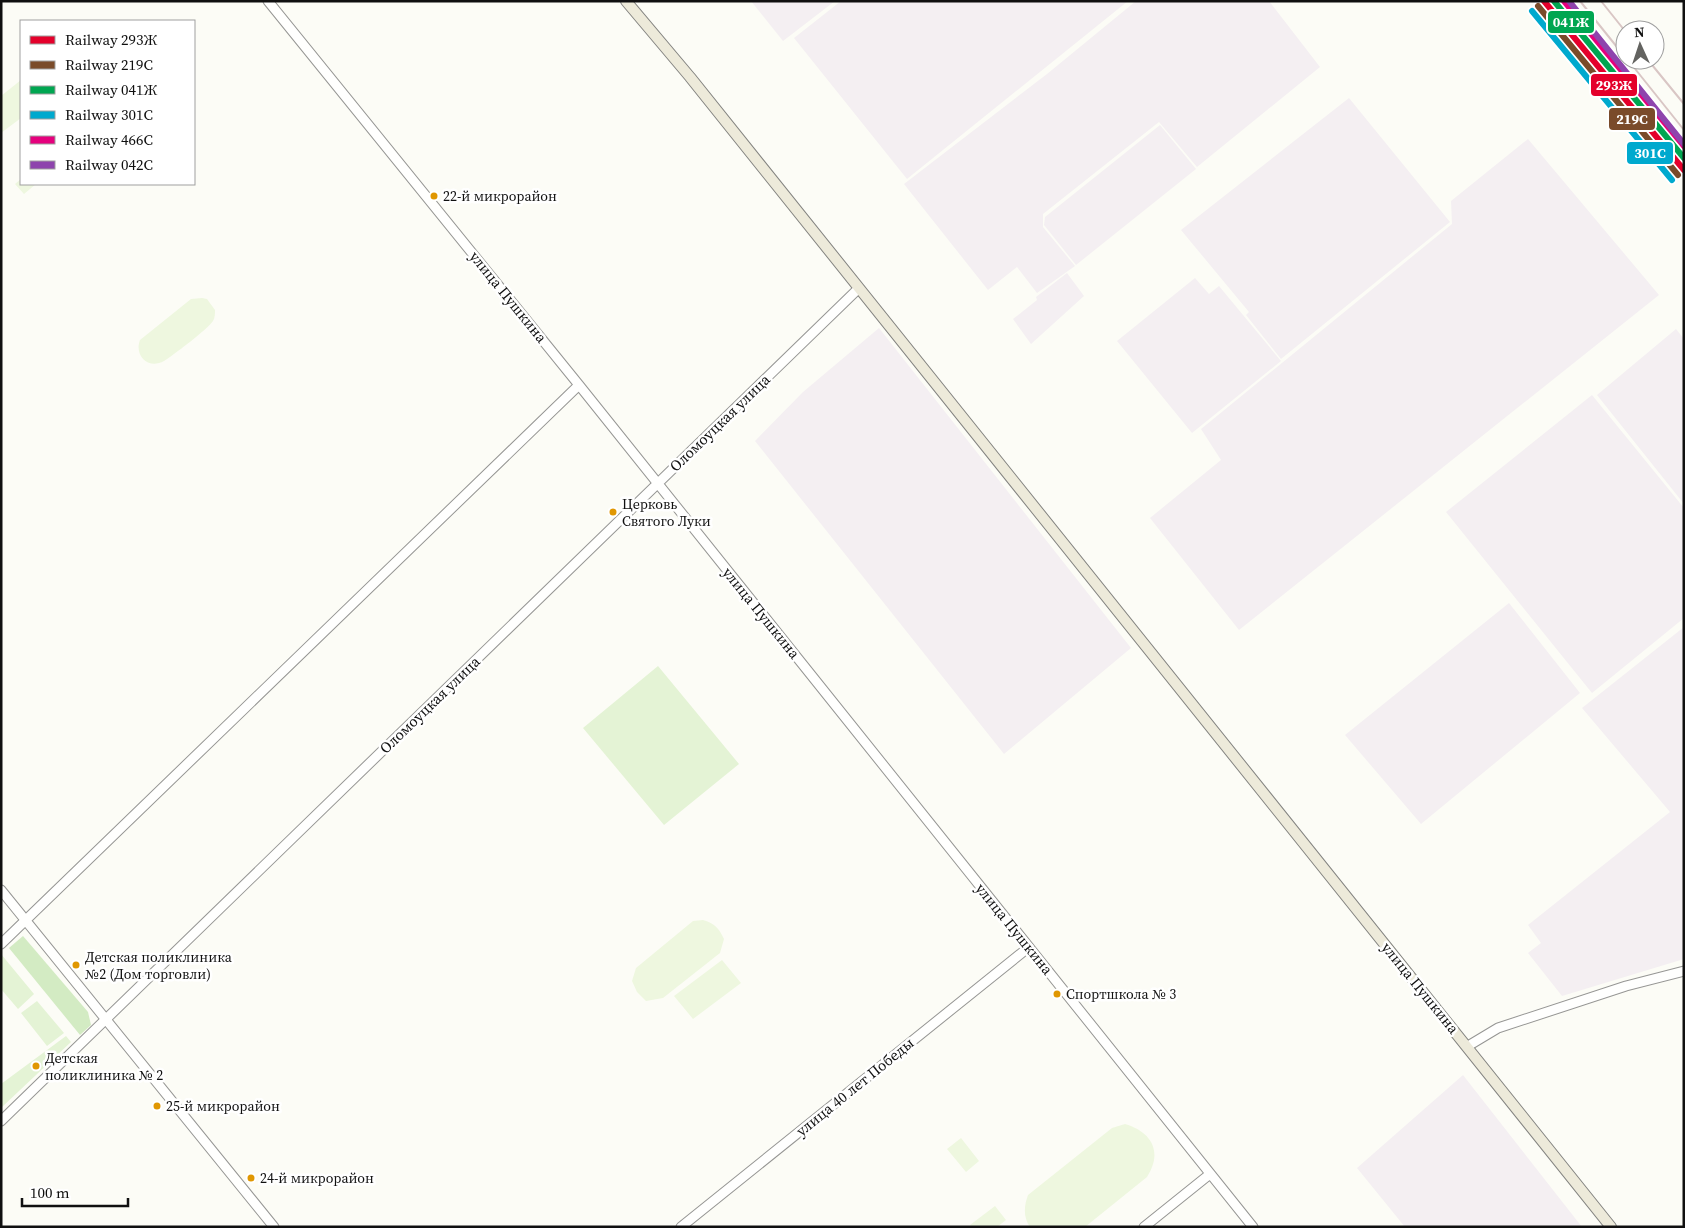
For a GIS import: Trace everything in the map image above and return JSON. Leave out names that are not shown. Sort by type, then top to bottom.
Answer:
[{"type":"main road","name":"улица Пушкина","points":[[626,1],[690,77],[858,289],[1468,1046],[1611,1227]]},
{"type":"street","name":"улица Пушкина","points":[[268,1],[579,385],[1253,1227]]},
{"type":"street","name":"Оломоуцкая улица","points":[[1,1121],[858,289]]},
{"type":"street","points":[[1,944],[579,385]]},
{"type":"street","points":[[1,890],[108,1019],[274,1227]]},
{"type":"street","name":"улица 40 лет Победы","points":[[681,1227],[1029,948]]},
{"type":"street","points":[[1468,1046],[1498,1028],[1626,986],[1684,971]]},
{"type":"street","points":[[1144,1227],[1210,1174]]},
{"type":"shaded area","points":[[751,1],[835,1],[783,41]]},
{"type":"shaded area","points":[[841,1],[1128,1],[907,179],[794,38]]},
{"type":"shaded area","points":[[1136,1],[1269,1],[1320,67],[1197,167],[1159,122],[1043,214],[1043,227],[1075,266],[1037,293],[1017,267],[988,290],[904,184],[1047,74]]},
{"type":"shaded area","points":[[1349,98],[1450,222],[1281,359],[1246,315],[1249,312],[1181,230]]},
{"type":"shaded area","points":[[1160,125],[1196,169],[1076,265],[1044,225],[1045,217]]},
{"type":"shaded area","points":[[1528,139],[1659,295],[1239,630],[1150,518],[1221,460],[1201,429],[1452,224],[1451,201]]},
{"type":"shaded area","points":[[1067,273],[1084,296],[1031,344],[1013,319],[1037,300],[1036,297]]},
{"type":"shaded area","points":[[1195,278],[1209,294],[1219,286],[1281,361],[1192,433],[1117,341]]},
{"type":"shaded area","points":[[879,328],[1131,648],[1004,754],[755,441],[803,392]]},
{"type":"shaded area","points":[[1676,329],[1684,339],[1684,504],[1597,395]]},
{"type":"shaded area","points":[[1592,395],[1684,508],[1684,618],[1592,693],[1446,512]]},
{"type":"shaded area","points":[[1509,603],[1580,693],[1421,824],[1345,735]]},
{"type":"shaded area","points":[[1684,627],[1684,959],[1562,996],[1528,953],[1541,943],[1528,925],[1670,812],[1582,708]]},
{"type":"shaded area","points":[[1463,1075],[1582,1227],[1405,1227],[1357,1168]]},
{"type":"green space","points":[[20,81],[20,119],[1,133],[1,96]]},
{"type":"green space","points":[[20,180],[20,185],[35,185],[24,194],[15,184]]},
{"type":"green space","points":[[191,299],[207,299],[215,310],[213,321],[210,325],[164,361],[153,364],[144,360],[139,351],[140,340]]},
{"type":"green space","points":[[658,666],[739,764],[664,825],[583,728]]},
{"type":"green space","points":[[703,920],[713,924],[722,935],[724,939],[720,953],[663,998],[646,1001],[637,992],[632,981],[636,968],[693,921]]},
{"type":"green space","points":[[23,936],[88,1012],[91,1025],[80,1035],[9,948]]},
{"type":"green space","points":[[1,954],[34,994],[18,1009],[1,989]]},
{"type":"green space","points":[[722,960],[741,983],[693,1019],[674,996]]},
{"type":"green space","points":[[37,1001],[64,1033],[47,1046],[21,1013]]},
{"type":"green space","points":[[66,1036],[71,1042],[1,1108],[1,1084]]},
{"type":"green space","points":[[1125,1124],[1142,1132],[1152,1144],[1154,1159],[1147,1177],[1085,1227],[1030,1227],[1025,1211],[1028,1195],[1112,1128]]},
{"type":"green space","points":[[961,1138],[979,1161],[966,1172],[947,1149]]},
{"type":"green space","points":[[995,1206],[1006,1220],[997,1227],[971,1227],[970,1225]]},
{"type":"railway","points":[[1580,1],[1615,45]]},
{"type":"railway","points":[[1601,1],[1616,20]]},
{"type":"railway","points":[[1636,70],[1684,130]]},
{"type":"railway","points":[[1656,70],[1684,104]]},
{"type":"rail line","name":"293Ж","points":[[1544,1],[1684,170]]},
{"type":"rail line","name":"041Ж","points":[[1554,1],[1684,158]]},
{"type":"rail line","name":"466С","points":[[1564,1],[1684,146]]},
{"type":"rail line","name":"042С","points":[[1569,1],[1684,144]]},
{"type":"rail line","name":"219С","points":[[1538,6],[1678,175]]},
{"type":"rail line","name":"301С","points":[[1532,11],[1672,180]]},
{"type":"place","name":"22-й микрорайон","points":[[434,196]]},
{"type":"place","name":"Церковь Святого Луки","points":[[613,512]]},
{"type":"place","name":"Детская поликлиника №2 (Дом торговли)","points":[[76,965]]},
{"type":"place","name":"Спортшкола № 3","points":[[1057,994]]},
{"type":"place","name":"Детская поликлиника № 2","points":[[36,1066]]},
{"type":"place","name":"25-й микрорайон","points":[[157,1106]]},
{"type":"place","name":"24-й микрорайон","points":[[251,1178]]}]
